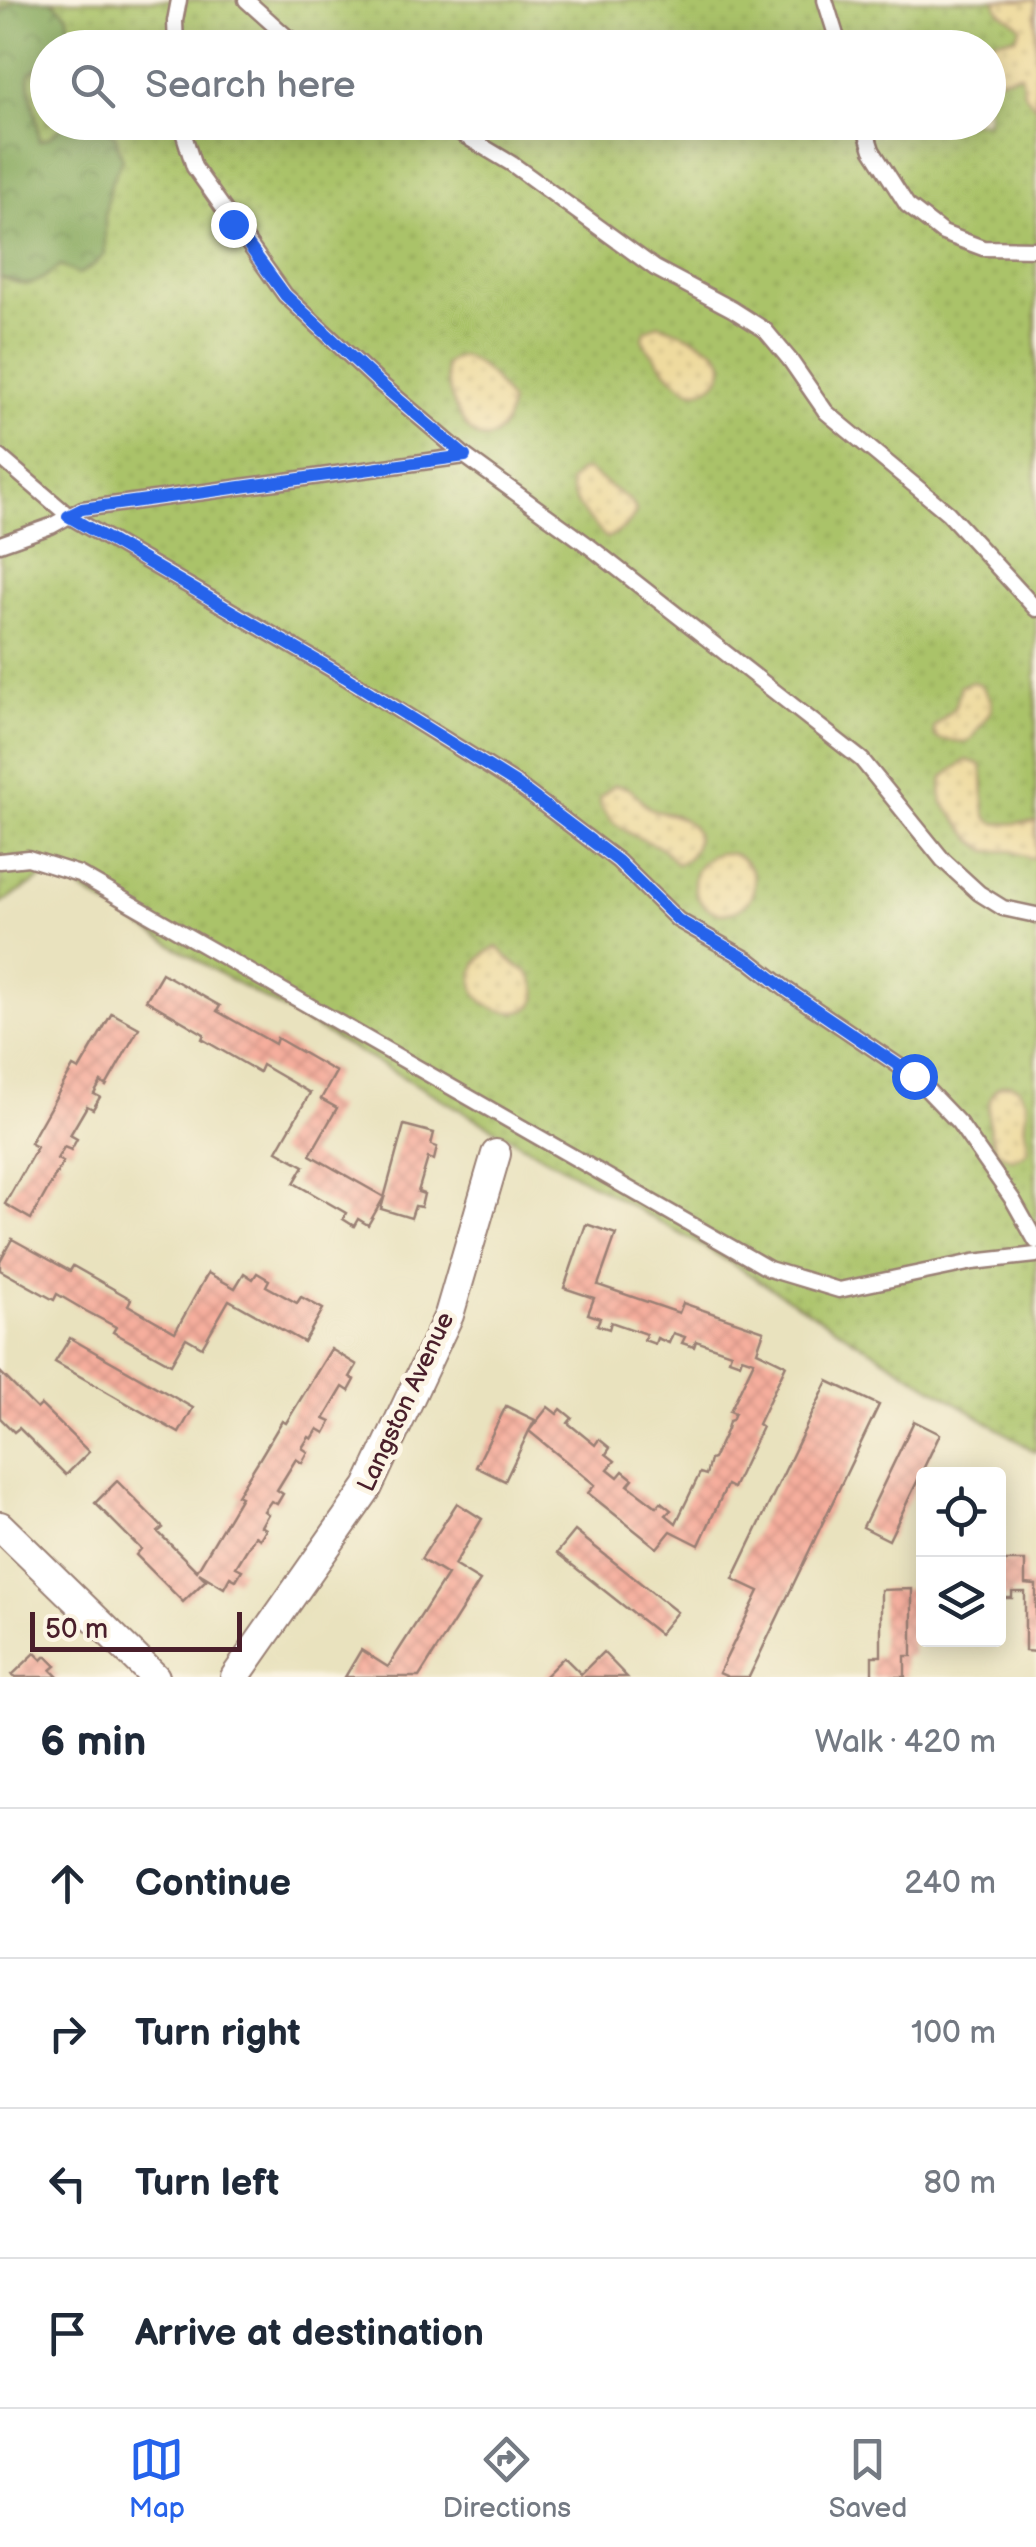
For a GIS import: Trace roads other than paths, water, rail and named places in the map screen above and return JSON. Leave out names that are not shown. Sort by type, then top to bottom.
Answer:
[{"type":"street","name":"Langston Avenue","points":[[235,1677],[368,1488],[449,1316],[496,1154]]},
{"type":"street","points":[[0,1526],[155,1677]]},
{"type":"lane","points":[[176,30],[179,0]]},
{"type":"lane","points":[[246,0],[278,30]]},
{"type":"lane","points":[[825,0],[834,30]]},
{"type":"lane","points":[[186,140],[194,167],[285,295],[377,381],[465,456],[589,546],[862,760],[943,860],[978,893],[1004,908],[1036,915]]},
{"type":"lane","points":[[472,140],[512,164],[655,268],[765,330],[826,412],[948,513],[1036,609]]},
{"type":"lane","points":[[869,140],[907,206],[944,233],[983,248],[1036,249]]},
{"type":"lane","points":[[0,544],[51,526],[82,509],[465,456]]},
{"type":"lane","points":[[0,457],[68,516],[345,677],[515,783],[618,861],[678,920],[750,961],[914,1076],[959,1123],[1013,1200],[1036,1242]]},
{"type":"lane","points":[[0,861],[28,858],[80,874],[769,1268],[838,1290],[973,1262],[1036,1255]]}]
